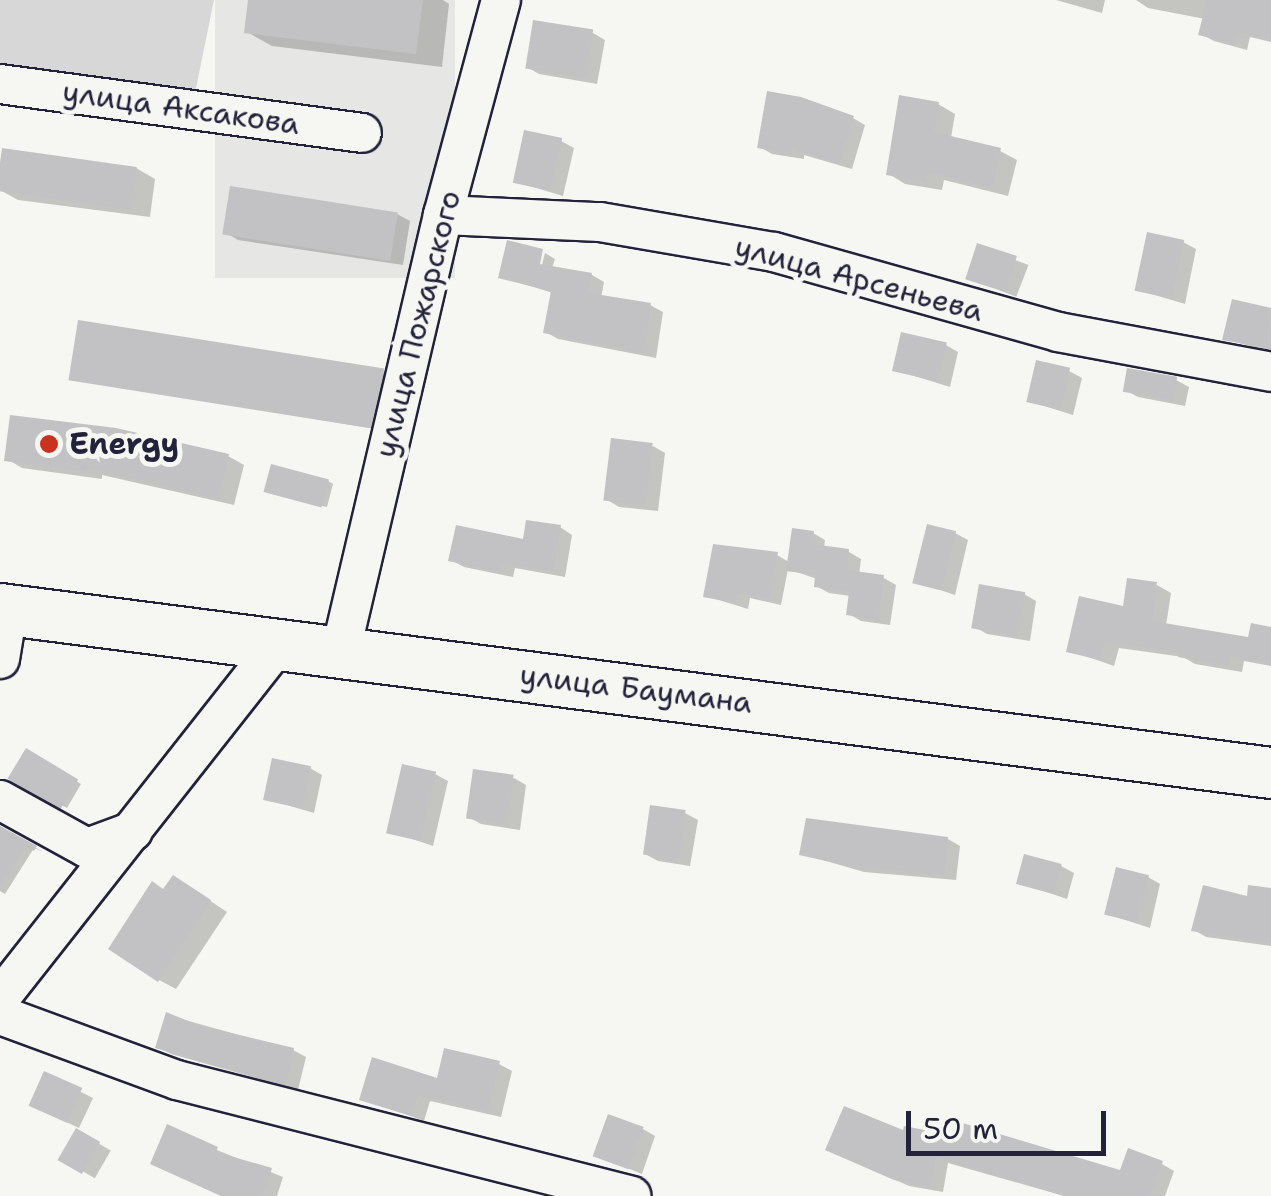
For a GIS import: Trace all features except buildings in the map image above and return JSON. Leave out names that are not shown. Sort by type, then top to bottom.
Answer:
[{"type":"main road","name":"улица Баумана","points":[[4,609],[1271,773]]},
{"type":"street","name":"улица Пожарского","points":[[342,650],[444,215],[501,0]]},
{"type":"street","name":"улица Аксакова","points":[[0,84],[362,133]]},
{"type":"street","name":"улица Арсеньева","points":[[444,215],[600,222],[774,252],[1058,332],[1271,372]]},
{"type":"street","points":[[0,659],[4,609]]},
{"type":"street","points":[[0,998],[278,645]]},
{"type":"street","points":[[0,800],[87,848],[134,832]]},
{"type":"street","points":[[0,1015],[177,1080],[631,1196]]},
{"type":"shaded area","points":[[0,0],[214,0],[193,103],[0,74]]},
{"type":"shaded area","points":[[215,0],[455,0],[455,278],[215,278]]},
{"type":"place","name":"Energy","points":[[49,444]]}]
